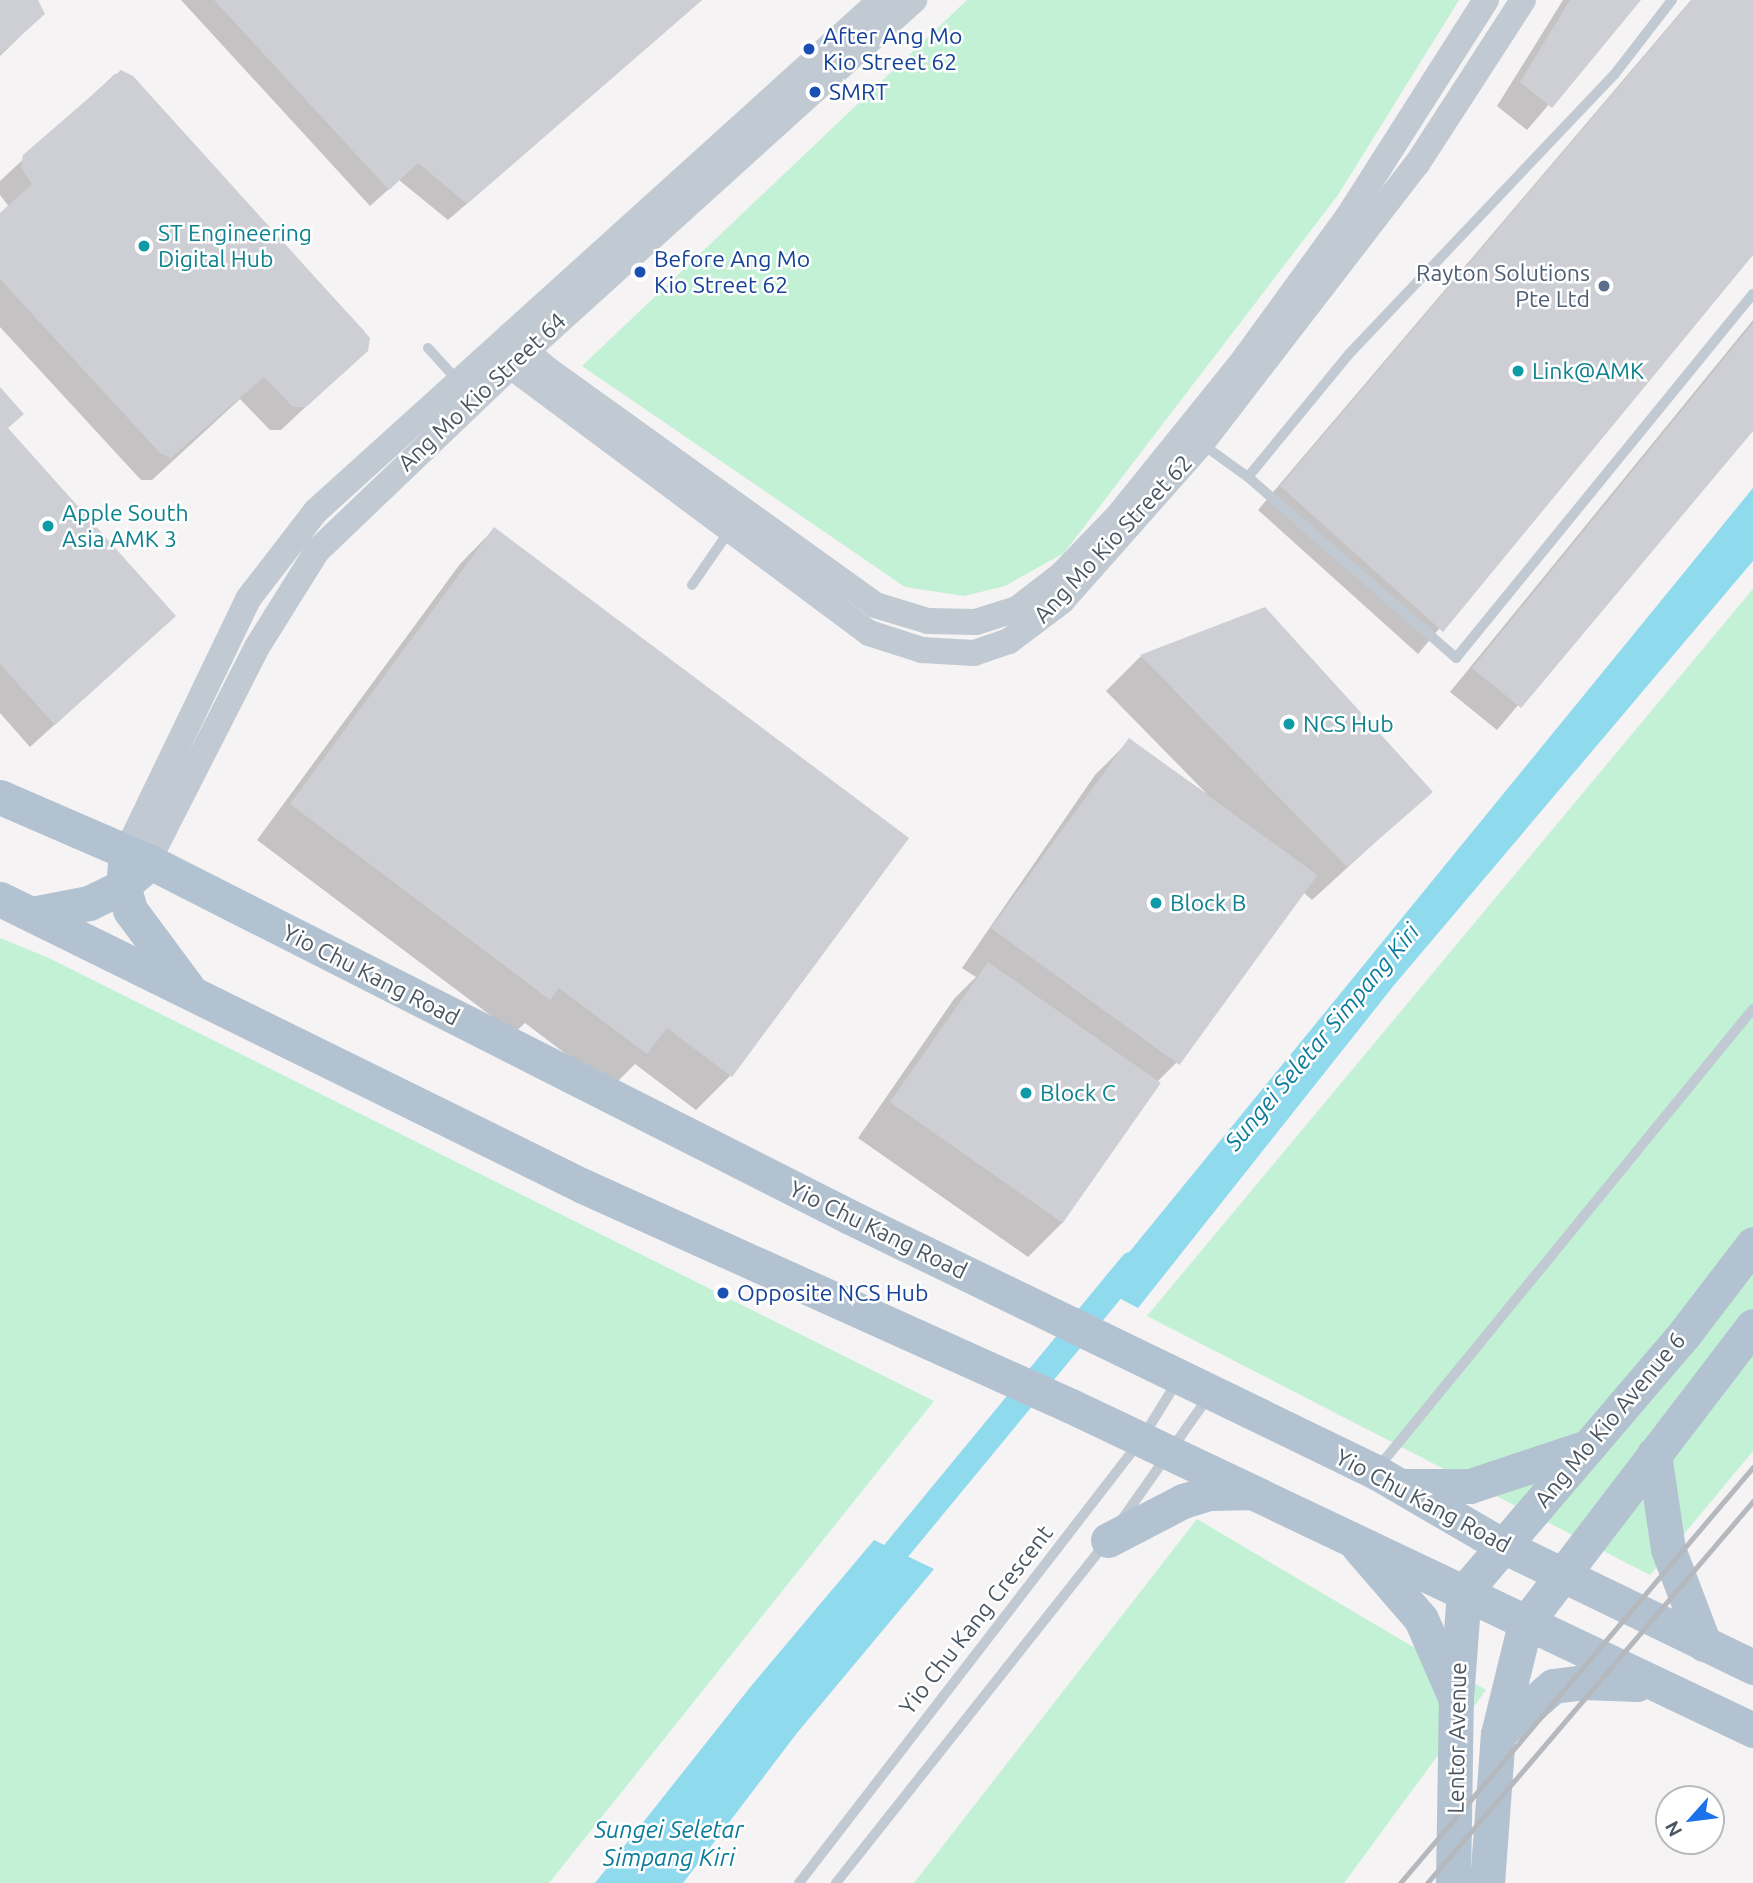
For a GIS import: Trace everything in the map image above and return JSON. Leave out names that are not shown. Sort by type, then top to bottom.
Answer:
[{"type":"main road","name":"Yio Chu Kang Road","points":[[0,797],[133,866],[1390,1479],[1503,1546],[1753,1667]]},
{"type":"main road","points":[[32,914],[89,903],[133,866]]},
{"type":"main road","points":[[133,866],[138,924],[197,999]]},
{"type":"main road","points":[[0,899],[197,999],[583,1186],[1071,1406],[1753,1730]]},
{"type":"main road","name":"Ang Mo Kio Avenue 6","points":[[1464,1592],[1588,1447],[1753,1244]]},
{"type":"main road","points":[[1525,1624],[1753,1326]]},
{"type":"main road","points":[[1390,1479],[1470,1486],[1588,1447]]},
{"type":"main road","points":[[1654,1454],[1668,1549],[1704,1644]]},
{"type":"main road","points":[[1108,1540],[1183,1501],[1209,1493],[1248,1492]]},
{"type":"main road","points":[[1349,1536],[1420,1619],[1456,1698]]},
{"type":"main road","name":"Lentor Avenue","points":[[1453,1883],[1456,1698],[1464,1592]]},
{"type":"main road","name":"Lentor Avenue","points":[[1487,1883],[1498,1734],[1525,1624]]},
{"type":"main road","points":[[1498,1734],[1553,1686],[1584,1682],[1655,1685]]},
{"type":"street","name":"Ang Mo Kio Street 64","points":[[133,866],[244,641],[317,551],[508,352],[881,0]]},
{"type":"street","name":"Ang Mo Kio Street 64","points":[[244,641],[248,598],[297,534],[371,456],[458,381],[508,352],[914,0]]},
{"type":"street","name":"Ang Mo Kio Street 62","points":[[1194,438],[1349,215],[1486,0]]},
{"type":"street","name":"Ang Mo Kio Street 62","points":[[508,352],[736,521],[869,633],[922,650],[974,653],[1009,641],[1149,493],[1417,164],[1523,0]]},
{"type":"lane","points":[[1248,477],[1349,354],[1614,75],[1672,0]]},
{"type":"lane","points":[[1194,438],[1248,477],[1456,658],[1753,294]]},
{"type":"lane","points":[[428,348],[458,381]]},
{"type":"lane","points":[[692,584],[736,521]]},
{"type":"lane","points":[[297,534],[317,551]]},
{"type":"lane","points":[[1325,544],[1334,534]]},
{"type":"lane","points":[[1390,1479],[1753,1009]]},
{"type":"lane","name":"Yio Chu Kang Crescent","points":[[836,1883],[1108,1540],[1155,1447],[1179,1377]]},
{"type":"lane","name":"Yio Chu Kang Crescent","points":[[799,1883],[1155,1447],[1211,1394]]},
{"type":"green space","points":[[967,0],[1459,0],[1338,195],[1064,553],[1005,586],[964,596],[905,587],[582,366]]},
{"type":"green space","points":[[1753,589],[1753,1451],[1650,1575],[1147,1316]]},
{"type":"green space","points":[[0,938],[49,958],[934,1401],[549,1883],[0,1883]]},
{"type":"green space","points":[[1197,1519],[1486,1690],[1344,1883],[914,1883]]},
{"type":"water","points":[[1753,488],[1753,561],[1395,984],[1138,1308],[1100,1288]]},
{"type":"water","name":"Sungei Seletar Simpang Kiri","points":[[874,1540],[934,1569],[797,1733],[683,1883],[595,1883],[752,1685]]},
{"type":"building","points":[[0,0],[38,0],[45,14],[0,54]]},
{"type":"building","points":[[214,0],[702,0],[467,204],[418,163],[389,190]]},
{"type":"building","points":[[1570,0],[1641,0],[1552,108],[1520,82]]},
{"type":"building","name":"Link@AMK","points":[[1692,0],[1753,0],[1753,255],[1443,632],[1280,486]]},
{"type":"building","name":"ST Engineering Digital Hub","points":[[121,70],[133,76],[370,338],[368,351],[306,407],[293,407],[264,377],[171,458],[160,453],[0,279],[0,213],[32,184],[21,168],[23,155]]},
{"type":"building","name":"Link@AMK","points":[[1753,323],[1753,431],[1521,708],[1472,668]]},
{"type":"building","name":"Apple South Asia AMK 3","points":[[0,387],[24,414],[8,428],[176,616],[55,725],[0,664]]},
{"type":"building","points":[[494,527],[909,838],[732,1077],[667,1028],[647,1054],[559,988],[550,1000],[290,804]]},
{"type":"building","name":"NCS Hub","points":[[1265,607],[1433,792],[1347,867],[1140,655]]},
{"type":"building","name":"Block B","points":[[1129,738],[1318,875],[1179,1065],[991,928]]},
{"type":"building","name":"Block C","points":[[988,962],[1161,1083],[1063,1223],[890,1102]]},
{"type":"waterway","name":"Sungei Seletar Simpang Kiri","points":[[896,1551],[1132,1265]]},
{"type":"railway","points":[[1400,1883],[1753,1467]]},
{"type":"railway","points":[[1427,1883],[1753,1501]]},
{"type":"place","name":"After Ang Mo Kio Street 62","points":[[809,49]]},
{"type":"place","name":"SMRT","points":[[815,92]]},
{"type":"place","name":"ST Engineering Digital Hub","points":[[144,246]]},
{"type":"place","name":"Before Ang Mo Kio Street 62","points":[[640,272]]},
{"type":"place","name":"Rayton Solutions Pte Ltd","points":[[1604,286]]},
{"type":"place","name":"Link@AMK","points":[[1518,371]]},
{"type":"place","name":"Apple South Asia AMK 3","points":[[48,526]]},
{"type":"place","name":"NCS Hub","points":[[1289,724]]},
{"type":"place","name":"Block B","points":[[1156,903]]},
{"type":"place","name":"Block C","points":[[1026,1093]]},
{"type":"place","name":"Opposite NCS Hub","points":[[723,1293]]}]
